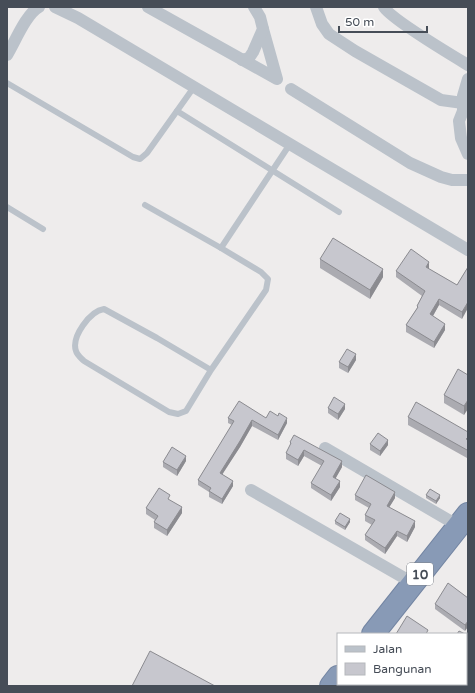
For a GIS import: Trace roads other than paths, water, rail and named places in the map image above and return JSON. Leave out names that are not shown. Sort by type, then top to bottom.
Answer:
[{"type":"highway","name":"10","points":[[374,633],[413,583],[464,523]]},
{"type":"street","points":[[7,55],[27,19],[39,7]]},
{"type":"street","points":[[55,7],[78,18],[468,250]]},
{"type":"street","points":[[148,7],[277,79],[260,17],[254,7]]},
{"type":"street","points":[[316,7],[322,24],[329,34],[355,51],[441,100],[465,110]]},
{"type":"street","points":[[384,7],[405,25],[468,65]]},
{"type":"street","points":[[242,60],[249,58],[263,29]]},
{"type":"street","points":[[468,79],[463,96],[465,110],[459,121],[461,138],[468,154]]},
{"type":"street","points":[[292,89],[410,163],[440,177],[452,180],[468,180]]},
{"type":"street","points":[[325,448],[464,523]]},
{"type":"street","points":[[252,490],[413,583]]},
{"type":"lane","points":[[7,83],[133,157],[140,159],[147,153],[194,87]]},
{"type":"lane","points":[[177,111],[339,212]]},
{"type":"lane","points":[[220,248],[290,144]]},
{"type":"lane","points":[[145,205],[261,272],[268,279],[266,290],[211,370],[186,411],[178,414],[168,412],[84,360],[76,353],[75,343],[80,331],[91,316],[99,310],[104,310],[157,338],[211,370]]},
{"type":"lane","points":[[7,207],[43,229]]}]
